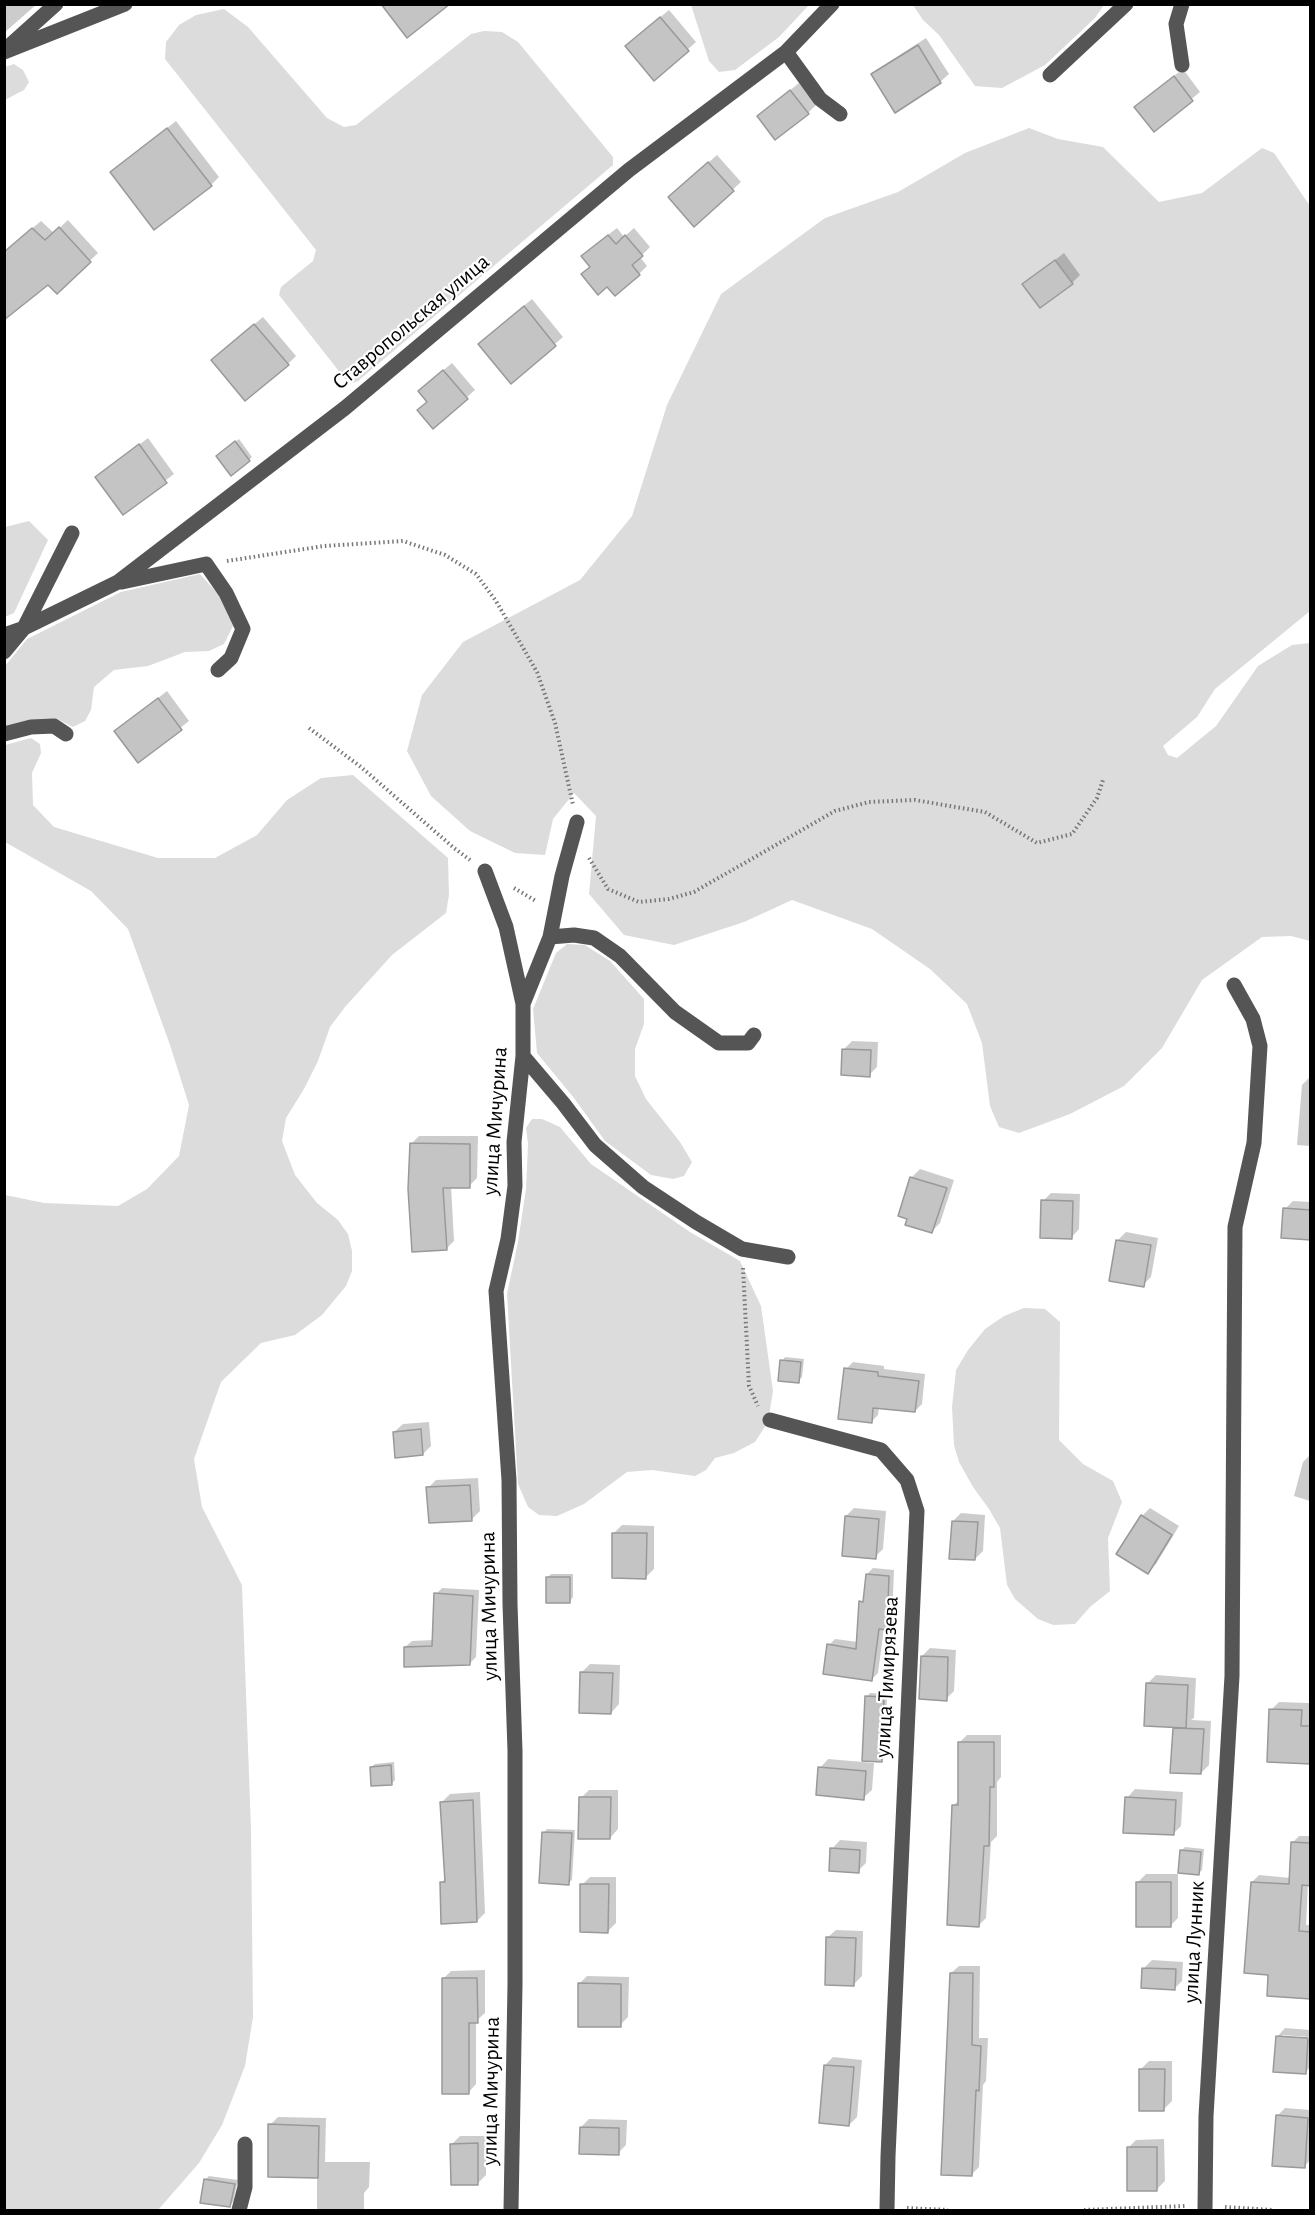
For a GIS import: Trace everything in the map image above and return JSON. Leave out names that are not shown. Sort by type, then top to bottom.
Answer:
[{"type":"street","points":[[4,51],[56,4]]},
{"type":"street","points":[[4,51],[125,4]]},
{"type":"street","name":"Ставропольская улица","points":[[4,652],[24,628],[118,582],[345,408],[629,170],[786,52],[832,4]]},
{"type":"street","points":[[1050,75],[1126,4]]},
{"type":"street","points":[[1182,4],[1176,24],[1182,65]]},
{"type":"street","points":[[786,52],[820,99],[840,114]]},
{"type":"street","points":[[4,635],[24,628],[72,532]]},
{"type":"street","points":[[118,582],[206,564],[226,593],[243,629],[231,658],[218,670]]},
{"type":"street","points":[[4,734],[31,727],[54,726],[66,734]]},
{"type":"street","points":[[523,1004],[550,937],[562,876],[577,822]]},
{"type":"street","points":[[485,871],[506,927],[523,1004]]},
{"type":"street","points":[[550,937],[574,935],[594,938],[620,956],[675,1012],[719,1043],[748,1043],[754,1035]]},
{"type":"street","name":"улица Лунник","points":[[1205,2208],[1206,2116],[1232,1676],[1235,1227],[1254,1143],[1260,1046],[1253,1018],[1234,985]]},
{"type":"street","name":"улица Мичурина","points":[[511,2211],[515,1985],[515,1751],[509,1480],[496,1291],[508,1239],[515,1186],[514,1142],[523,1056],[523,1004]]},
{"type":"street","points":[[523,1056],[595,1144],[635,1180],[696,1222],[742,1249],[788,1257]]},
{"type":"street","name":"улица Тимирязева","points":[[770,1420],[881,1450],[908,1480],[917,1511],[887,2209]]},
{"type":"street","points":[[238,2211],[245,2187],[245,2144]]},
{"type":"path","points":[[206,564],[324,546],[403,541],[445,555],[476,574],[496,601],[537,672],[555,723],[586,854],[608,889],[639,902],[669,899],[694,892],[836,811],[869,802],[915,800],[985,812],[1037,843],[1072,834],[1097,798],[1103,780]]},
{"type":"path","points":[[309,728],[361,767],[453,848],[485,871],[555,912]]},
{"type":"path","points":[[742,1249],[749,1386],[757,1404],[770,1420]]},
{"type":"path","points":[[1084,2211],[1205,2208],[1272,2211]]},
{"type":"path","points":[[887,2209],[948,2211]]},
{"type":"shaded area","points":[[691,4],[809,5],[779,37],[735,70],[719,72],[709,61]]},
{"type":"shaded area","points":[[913,5],[1104,5],[1095,18],[1045,65],[1002,88],[975,86],[939,35],[923,20]]},
{"type":"shaded area","points":[[224,9],[248,27],[327,118],[344,127],[356,125],[471,34],[484,31],[502,32],[518,42],[613,157],[613,165],[358,381],[349,384],[279,295],[281,287],[313,261],[316,250],[165,59],[166,42],[179,25],[196,15]]},
{"type":"shaded area","points":[[14,64],[23,70],[29,82],[24,90],[5,100],[5,67]]},
{"type":"shaded area","points":[[1029,128],[1058,139],[1103,147],[1159,202],[1202,193],[1262,148],[1274,153],[1310,206],[1310,611],[1215,689],[1197,717],[1163,746],[1168,755],[1177,758],[1216,726],[1258,666],[1292,645],[1310,643],[1310,941],[1291,936],[1262,937],[1202,980],[1162,1048],[1124,1086],[1070,1114],[1019,1133],[999,1127],[990,1106],[982,1043],[967,1004],[930,969],[872,929],[792,900],[744,922],[674,945],[624,935],[589,894],[596,816],[574,793],[553,819],[545,855],[515,853],[470,831],[431,796],[407,751],[422,695],[463,642],[580,580],[632,516],[667,405],[721,294],[825,218],[898,192],[965,153]]},
{"type":"shaded area","points":[[29,521],[48,540],[14,613],[5,617],[5,527]]},
{"type":"shaded area","points":[[200,574],[219,595],[233,626],[224,644],[209,651],[185,652],[148,666],[114,670],[94,687],[91,710],[85,721],[73,727],[57,719],[35,720],[5,727],[5,666],[27,639],[121,592]]},
{"type":"shaded area","points":[[31,738],[40,744],[41,753],[32,773],[33,805],[54,827],[158,858],[215,858],[257,835],[287,800],[321,778],[353,775],[448,858],[449,895],[446,913],[392,955],[345,1007],[330,1027],[318,1061],[286,1118],[282,1141],[295,1175],[317,1203],[338,1220],[348,1234],[352,1251],[352,1271],[346,1286],[322,1315],[295,1335],[261,1343],[221,1382],[194,1459],[202,1507],[242,1585],[251,1829],[253,2017],[245,2066],[222,2125],[199,2163],[158,2210],[5,2210],[5,1195],[44,1203],[118,1206],[147,1189],[179,1156],[189,1105],[128,929],[91,891],[5,842],[5,745]]},
{"type":"shaded area","points":[[567,944],[585,945],[610,961],[644,999],[644,1024],[635,1049],[635,1076],[646,1099],[680,1142],[692,1162],[684,1176],[673,1179],[651,1175],[605,1141],[537,1053],[533,1009],[556,953]]},
{"type":"shaded area","points":[[532,1119],[542,1119],[560,1127],[591,1164],[690,1232],[740,1261],[761,1306],[773,1391],[768,1422],[755,1442],[734,1453],[715,1458],[706,1470],[695,1476],[652,1470],[627,1472],[584,1504],[557,1516],[539,1515],[528,1507],[518,1484],[507,1294],[526,1189],[528,1144],[526,1128]]},
{"type":"shaded area","points":[[1024,1308],[1045,1309],[1060,1322],[1059,1440],[1083,1464],[1113,1481],[1122,1502],[1108,1538],[1110,1591],[1090,1607],[1075,1624],[1053,1625],[1038,1619],[1015,1599],[1007,1585],[1000,1528],[959,1462],[954,1445],[952,1407],[956,1370],[985,1329],[1004,1316]]},
{"type":"building","points":[[381,4],[450,4],[407,38]]},
{"type":"building","points":[[660,17],[689,51],[654,81],[625,46]]},
{"type":"building","points":[[918,45],[941,83],[895,113],[871,74]]},
{"type":"building","points":[[1174,76],[1193,101],[1154,132],[1134,107]]},
{"type":"building","points":[[790,90],[809,114],[775,140],[757,116]]},
{"type":"building","points":[[167,128],[212,186],[154,230],[110,172]]},
{"type":"building","points":[[708,162],[734,191],[694,227],[668,197]]},
{"type":"building","points":[[59,227],[91,262],[57,294],[48,285],[4,320],[4,252],[32,228],[45,240]]},
{"type":"building","points":[[608,235],[616,244],[625,235],[643,256],[632,265],[640,275],[615,296],[607,287],[598,295],[581,274],[590,267],[581,256]]},
{"type":"building","points":[[1055,260],[1073,284],[1040,308],[1022,284]]},
{"type":"building","points":[[524,306],[556,346],[511,384],[478,344]]},
{"type":"building","points":[[254,324],[289,365],[245,401],[211,360]]},
{"type":"building","points":[[443,370],[468,399],[433,429],[417,410],[427,402],[418,391]]},
{"type":"building","points":[[235,441],[250,461],[231,476],[216,456]]},
{"type":"building","points":[[139,444],[167,483],[123,515],[95,477]]},
{"type":"building","points":[[158,698],[182,730],[138,763],[114,731]]},
{"type":"building","points":[[842,1049],[871,1050],[870,1077],[841,1075]]},
{"type":"building","points":[[410,1143],[470,1144],[470,1188],[443,1188],[447,1250],[412,1252],[408,1189]]},
{"type":"building","points":[[910,1177],[947,1188],[932,1233],[905,1225],[907,1219],[898,1216]]},
{"type":"building","points":[[1041,1200],[1073,1201],[1072,1239],[1040,1238]]},
{"type":"building","points":[[1283,1208],[1311,1210],[1311,1240],[1281,1238]]},
{"type":"building","points":[[1116,1240],[1151,1245],[1144,1287],[1109,1281]]},
{"type":"building","points":[[780,1360],[801,1362],[799,1383],[778,1381]]},
{"type":"building","points":[[844,1368],[878,1372],[878,1376],[919,1381],[915,1412],[873,1408],[872,1423],[838,1419]]},
{"type":"building","points":[[421,1429],[423,1455],[395,1458],[393,1432]]},
{"type":"building","points":[[470,1485],[472,1521],[429,1523],[426,1487]]},
{"type":"building","points":[[1141,1515],[1172,1535],[1148,1574],[1116,1554]]},
{"type":"building","points":[[845,1516],[879,1519],[876,1559],[842,1556]]},
{"type":"building","points":[[952,1521],[978,1522],[975,1560],[949,1559]]},
{"type":"building","points":[[612,1533],[647,1533],[646,1579],[612,1578]]},
{"type":"building","points":[[866,1574],[889,1576],[887,1630],[879,1629],[872,1681],[823,1674],[827,1644],[856,1649],[859,1601],[863,1602]]},
{"type":"building","points":[[546,1577],[570,1577],[570,1603],[546,1603]]},
{"type":"building","points":[[434,1593],[473,1596],[470,1665],[404,1667],[404,1647],[432,1646]]},
{"type":"building","points":[[921,1656],[948,1657],[947,1701],[919,1699]]},
{"type":"building","points":[[580,1672],[613,1673],[611,1714],[579,1713]]},
{"type":"building","points":[[1146,1683],[1188,1685],[1186,1728],[1144,1726]]},
{"type":"building","points":[[865,1696],[884,1697],[882,1762],[862,1761]]},
{"type":"building","points":[[1269,1709],[1302,1710],[1301,1726],[1311,1726],[1311,1764],[1267,1762]]},
{"type":"building","points":[[1173,1728],[1204,1729],[1201,1774],[1170,1773]]},
{"type":"building","points":[[958,1742],[994,1742],[994,1787],[990,1787],[989,1846],[984,1846],[979,1927],[947,1925],[952,1805],[958,1805]]},
{"type":"building","points":[[391,1765],[392,1785],[371,1786],[370,1767]]},
{"type":"building","points":[[818,1767],[866,1771],[864,1800],[816,1795]]},
{"type":"building","points":[[579,1797],[611,1797],[610,1839],[578,1839]]},
{"type":"building","points":[[1125,1797],[1176,1800],[1174,1835],[1123,1833]]},
{"type":"building","points":[[473,1800],[477,1922],[441,1924],[440,1882],[445,1882],[440,1802]]},
{"type":"building","points":[[542,1832],[572,1833],[569,1885],[539,1883]]},
{"type":"building","points":[[1291,1842],[1311,1843],[1311,1886],[1302,1885],[1299,1931],[1311,1932],[1311,1999],[1267,1996],[1268,1975],[1244,1973],[1251,1882],[1289,1884]]},
{"type":"building","points":[[830,1848],[860,1850],[859,1873],[829,1871]]},
{"type":"building","points":[[1180,1850],[1201,1852],[1199,1875],[1178,1873]]},
{"type":"building","points":[[1136,1882],[1171,1882],[1171,1927],[1136,1927]]},
{"type":"building","points":[[580,1884],[609,1884],[608,1933],[580,1932]]},
{"type":"building","points":[[826,1937],[856,1938],[854,1986],[825,1985]]},
{"type":"building","points":[[1142,1968],[1176,1969],[1175,1990],[1141,1988]]},
{"type":"building","points":[[950,1973],[973,1973],[972,2045],[981,2046],[979,2091],[976,2090],[972,2176],[941,2175]]},
{"type":"building","points":[[442,1978],[477,1978],[478,2023],[469,2023],[469,2094],[442,2094]]},
{"type":"building","points":[[578,1983],[621,1984],[621,2027],[578,2027]]},
{"type":"building","points":[[1276,2036],[1308,2038],[1306,2074],[1273,2072]]},
{"type":"building","points":[[824,2065],[854,2067],[849,2126],[819,2123]]},
{"type":"building","points":[[1139,2069],[1165,2069],[1164,2111],[1139,2111]]},
{"type":"building","points":[[1276,2115],[1308,2118],[1305,2168],[1272,2166]]},
{"type":"building","points":[[268,2124],[319,2126],[318,2178],[268,2177]]},
{"type":"building","points":[[580,2127],[619,2128],[619,2155],[579,2154]]},
{"type":"building","points":[[478,2143],[478,2185],[451,2185],[450,2144]]},
{"type":"building","points":[[1127,2147],[1157,2147],[1157,2191],[1127,2191]]},
{"type":"building","points":[[204,2179],[235,2184],[230,2207],[200,2203]]}]
